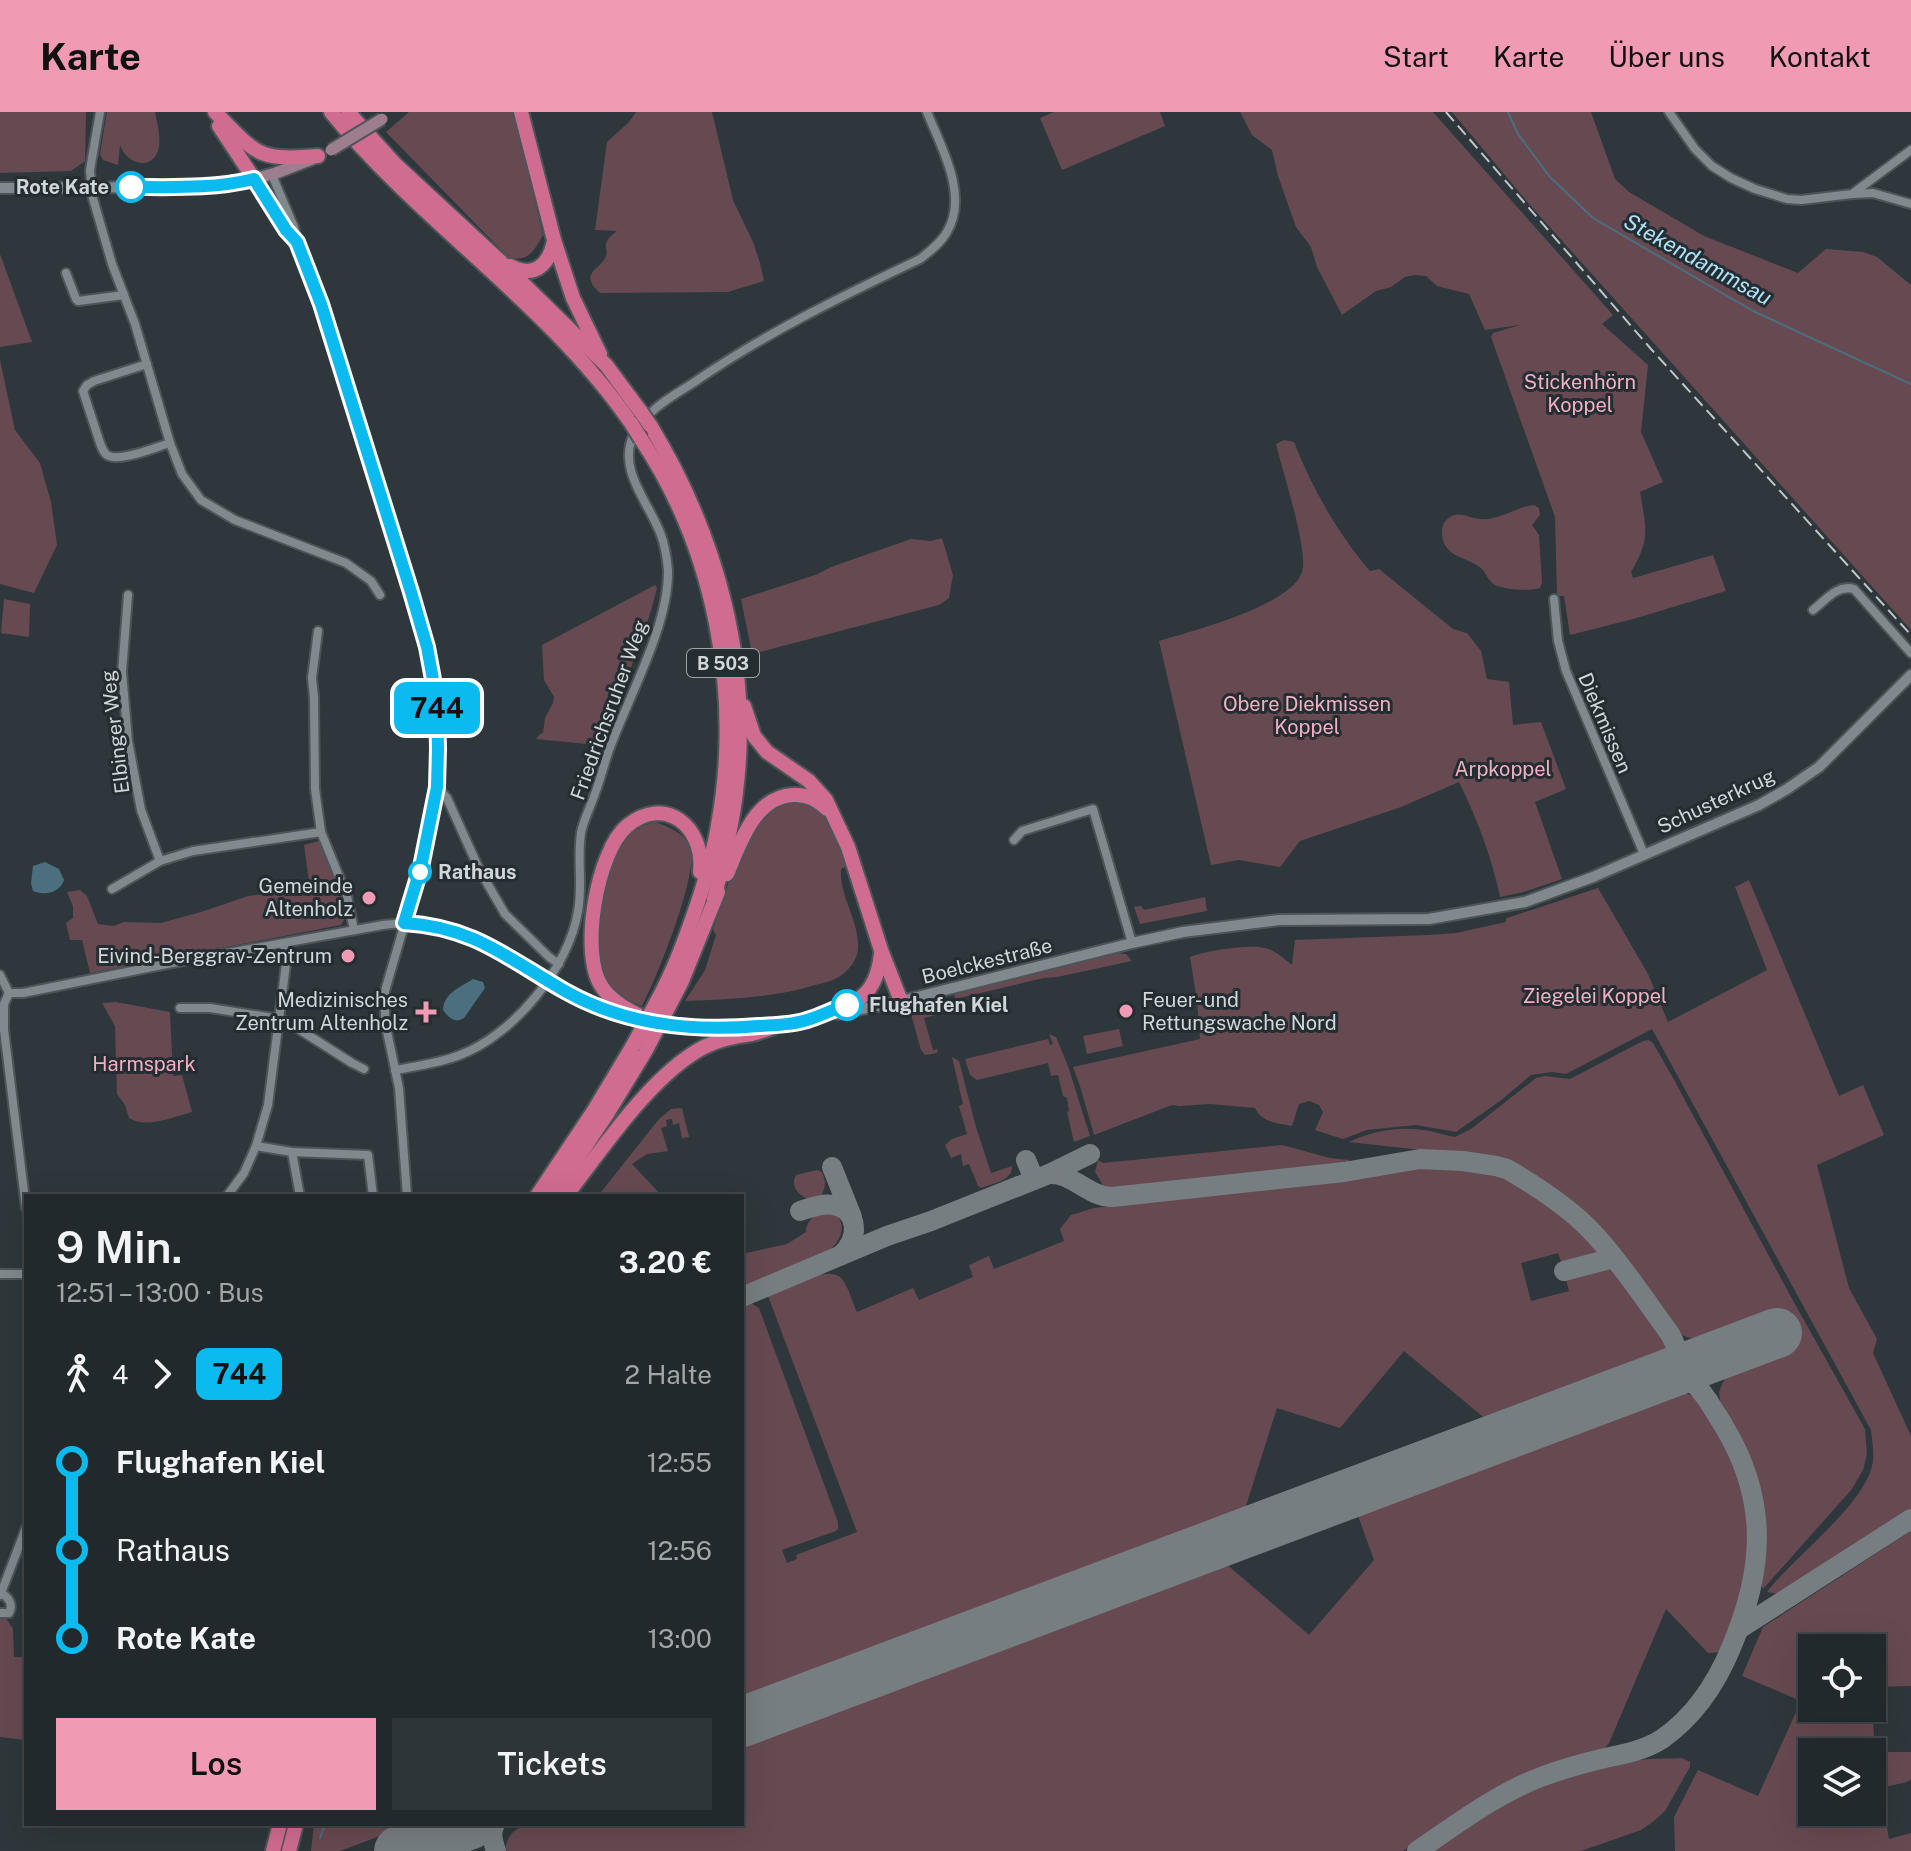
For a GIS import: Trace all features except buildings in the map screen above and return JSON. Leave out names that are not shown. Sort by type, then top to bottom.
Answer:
[{"type":"highway","points":[[213,112],[252,150],[270,158],[288,159],[324,153]]},
{"type":"highway","points":[[213,112],[254,179]]},
{"type":"highway","name":"B 503","points":[[331,112],[386,174],[562,338],[636,417],[650,425],[673,465],[707,541],[725,603],[738,684],[754,736],[767,752],[816,788],[837,822]]},
{"type":"highway","name":"B 503","points":[[348,112],[395,164],[606,365],[636,417],[641,439],[664,475],[695,547],[709,594],[723,664],[726,699],[724,787],[708,871],[684,947],[662,1004],[607,1114],[553,1194]]},
{"type":"highway","points":[[521,112],[554,240],[573,298],[606,365]]},
{"type":"highway","points":[[252,150],[254,179]]},
{"type":"highway","points":[[501,262],[521,271],[534,269],[545,264],[554,240]]},
{"type":"highway","name":"B 503","points":[[662,1004],[682,981],[714,899],[737,791],[738,684]]},
{"type":"highway","points":[[714,899],[747,831],[768,803],[783,796],[804,795],[820,803],[837,822],[848,847],[901,1001]]},
{"type":"highway","name":"B 503","points":[[657,1024],[614,1001],[600,985],[593,966],[591,937],[595,903],[605,865],[620,832],[633,821],[654,814],[672,817],[688,826],[700,846],[698,900]]},
{"type":"highway","points":[[805,1021],[865,995],[877,978],[881,950]]},
{"type":"highway","points":[[568,1194],[640,1103],[679,1063],[726,1038],[782,1024]]},
{"type":"highway","name":"B 503","points":[[538,1194],[639,1048]]},
{"type":"highway","points":[[273,1851],[279,1826]]},
{"type":"highway","points":[[289,1851],[295,1826]]},
{"type":"main road","points":[[254,179],[272,175],[324,153],[386,116]]},
{"type":"street","points":[[100,112],[90,187],[182,474],[201,500],[235,520],[346,563],[371,581],[380,595]]},
{"type":"street","name":"Friedrichsruher Weg","points":[[395,1070],[459,1056],[492,1037],[537,996],[567,949],[578,911],[581,831],[609,750],[656,633],[668,572],[661,534],[634,483],[630,461],[632,437],[654,409],[707,373],[775,331],[920,259],[941,241],[954,217],[955,198],[950,171],[927,112]]},
{"type":"street","points":[[1669,112],[1695,149],[1712,166],[1755,189],[1801,200],[1873,193],[1911,204]]},
{"type":"street","points":[[1852,194],[1911,150]]},
{"type":"street","points":[[272,175],[321,304],[427,647],[437,701],[437,787],[421,867],[385,991],[385,1022],[399,1088],[407,1194]]},
{"type":"street","points":[[0,188],[181,187],[254,179],[297,242]]},
{"type":"street","points":[[66,273],[78,301],[124,295]]},
{"type":"street","points":[[147,364],[94,381],[83,391],[103,451],[108,456],[128,456],[170,443]]},
{"type":"street","points":[[1813,610],[1840,588],[1854,589],[1911,653]]},
{"type":"street","name":"Elbinger Weg","points":[[128,595],[122,672],[128,741],[141,810],[160,861]]},
{"type":"street","name":"Diekmissen","points":[[1554,599],[1558,641],[1566,671],[1644,854]]},
{"type":"street","points":[[318,631],[312,678],[315,789],[321,832],[343,884],[354,930]]},
{"type":"street","name":"Schusterkrug","points":[[1503,907],[1593,877],[1759,805],[1819,767],[1911,675]]},
{"type":"street","points":[[437,787],[447,798],[480,871],[505,914],[559,964]]},
{"type":"street","points":[[1014,840],[1022,831],[1093,809],[1132,943]]},
{"type":"street","points":[[112,889],[160,861],[203,849],[321,832]]},
{"type":"street","name":"Boelckestraße","points":[[9,993],[23,993],[172,963],[404,923],[435,926],[476,938],[581,1000],[609,1012],[657,1024],[723,1029],[805,1021],[901,1001],[1183,932],[1279,920],[1429,919],[1503,907]]},
{"type":"street","points":[[228,1194],[244,1173],[256,1146],[268,1105],[286,964],[284,943]]},
{"type":"street","points":[[0,975],[9,993],[4,1004],[2,1031],[24,1194]]},
{"type":"street","points":[[180,1008],[210,1008],[280,1019],[364,1069]]},
{"type":"street","points":[[256,1146],[292,1152],[368,1155],[373,1194]]},
{"type":"street","points":[[292,1152],[300,1194]]},
{"type":"street","points":[[0,1274],[24,1274]]},
{"type":"street","points":[[0,1613],[9,1613],[11,1606],[8,1599],[0,1594],[24,1533]]},
{"type":"green space","points":[[0,112],[86,112],[85,161],[71,171],[0,173]]},
{"type":"green space","points":[[107,112],[155,112],[160,142],[154,158],[138,163],[127,156],[120,145],[118,165],[103,160],[100,154]]},
{"type":"green space","points":[[409,112],[513,112],[543,235],[530,254],[521,258],[508,257],[386,132]]},
{"type":"green space","points":[[636,112],[712,112],[733,200],[753,242],[764,281],[728,292],[600,293],[593,286],[591,275],[606,257],[607,240],[617,231],[595,230],[607,142]]},
{"type":"green space","points":[[1054,112],[1160,112],[1165,126],[1062,170],[1040,118]]},
{"type":"green space","name":"Stickenhörn Koppel","points":[[1240,112],[1433,112],[1613,315],[1602,324],[1648,365],[1641,432],[1663,482],[1640,492],[1645,533],[1642,550],[1631,572],[1633,578],[1713,555],[1726,591],[1570,635],[1564,596],[1557,596],[1555,517],[1491,337],[1493,333],[1520,325],[1485,330],[1469,294],[1437,286],[1426,276],[1415,275],[1376,291],[1342,315],[1317,267],[1311,247],[1296,227],[1272,150],[1252,135]]},
{"type":"green space","points":[[1452,112],[1591,112],[1615,179],[1629,192],[1704,236],[1798,273],[1826,249],[1863,252],[1877,257],[1911,285],[1911,630],[1530,205]]},
{"type":"green space","points":[[0,254],[32,342],[0,347]]},
{"type":"green space","points":[[0,360],[15,430],[40,463],[51,502],[57,545],[34,593],[0,584]]},
{"type":"green space","name":"Obere Diekmissen Koppel","points":[[1284,440],[1294,442],[1327,510],[1370,571],[1379,569],[1453,629],[1467,633],[1481,651],[1487,679],[1509,682],[1513,725],[1541,722],[1566,789],[1535,802],[1562,879],[1500,897],[1483,838],[1459,782],[1401,807],[1300,841],[1280,867],[1239,860],[1211,865],[1159,641],[1216,624],[1261,606],[1280,596],[1302,572],[1302,547],[1276,444]]},
{"type":"green space","points":[[1534,505],[1539,508],[1540,515],[1532,525],[1539,535],[1540,588],[1519,590],[1497,586],[1481,568],[1451,552],[1443,541],[1444,524],[1454,515],[1487,519]]},
{"type":"green space","points":[[942,538],[953,575],[949,598],[939,605],[752,654],[741,599],[911,539],[931,541]]},
{"type":"green space","points":[[655,585],[652,608],[638,648],[597,745],[536,739],[543,733],[545,718],[554,697],[544,680],[542,645]]},
{"type":"green space","points":[[4,599],[30,604],[29,637],[1,633]]},
{"type":"green space","points":[[805,800],[825,813],[848,865],[841,869],[841,879],[857,937],[855,960],[839,977],[783,993],[685,1001],[705,970],[716,935],[713,930],[728,884],[755,823],[779,802]]},
{"type":"green space","points":[[656,822],[684,838],[690,847],[691,860],[689,879],[675,926],[642,1006],[619,993],[608,981],[598,956],[598,928],[616,852],[634,832]]},
{"type":"green space","points":[[319,841],[338,885],[346,916],[341,925],[90,973],[82,940],[70,940],[66,923],[73,918],[73,906],[67,892],[80,890],[87,896],[98,924],[161,923],[248,896],[310,889],[304,845]]},
{"type":"green space","name":"Ziegelei Koppel","points":[[1749,880],[1839,1096],[1863,1085],[1884,1135],[1817,1165],[1849,1288],[1877,1339],[1873,1353],[1911,1436],[1911,1510],[1778,1594],[1767,1592],[1844,1512],[1868,1478],[1873,1461],[1871,1430],[1652,1029],[1566,1074],[1531,1075],[1456,1132],[1416,1125],[1367,1130],[1343,1139],[1315,1130],[1323,1112],[1319,1105],[1309,1101],[1299,1104],[1292,1126],[1266,1119],[1255,1108],[1172,1105],[1094,1135],[1073,1067],[1200,1039],[1190,957],[1206,952],[1258,947],[1272,951],[1292,965],[1295,940],[1456,933],[1506,922],[1507,918],[1598,888],[1648,974],[1668,1022],[1767,970],[1735,887]]},
{"type":"green space","points":[[1205,897],[1207,911],[1140,924],[1134,907],[1141,906],[1144,910]]},
{"type":"green space","points":[[1114,953],[1126,954],[1132,961],[955,999],[954,993]]},
{"type":"green space","name":"Harmspark","points":[[116,1002],[170,1012],[173,1076],[182,1075],[192,1112],[152,1122],[129,1118],[117,1094],[115,1026],[102,1003]]},
{"type":"green space","points":[[951,1005],[952,1011],[924,1018],[933,1050],[938,1049],[937,1053],[925,1055],[911,1014]]},
{"type":"green space","points":[[1119,1029],[1123,1046],[1087,1054],[1083,1036]]},
{"type":"green space","points":[[1049,1034],[1056,1037],[1068,1066],[1090,1136],[1074,1142],[1067,1098],[1063,1096],[1058,1075],[1051,1076],[1048,1063],[977,1080],[970,1075],[965,1059],[1048,1039],[1050,1045],[1053,1044]]},
{"type":"green space","points":[[1649,1040],[1673,1078],[1865,1429],[1867,1454],[1863,1470],[1852,1489],[1763,1589],[1760,1580],[1763,1529],[1757,1487],[1742,1445],[1721,1407],[1719,1392],[1729,1373],[1787,1350],[1773,1313],[1709,1337],[1686,1337],[1674,1328],[1618,1252],[1590,1220],[1519,1168],[1485,1157],[1349,1142],[1394,1129],[1455,1137],[1471,1129],[1536,1078],[1570,1079]]},
{"type":"green space","points":[[952,1057],[959,1061],[991,1173],[1012,1166],[1006,1178],[981,1188],[969,1164],[963,1166],[961,1154],[951,1158],[945,1145],[967,1134],[959,1106],[963,1104]]},
{"type":"green space","points":[[682,1108],[689,1137],[682,1138],[679,1123],[673,1125],[672,1119],[666,1120],[667,1126],[661,1128],[668,1151],[647,1154],[632,1164],[660,1194],[600,1194],[659,1119],[671,1109]]},
{"type":"green space","points":[[1282,1145],[1349,1160],[1350,1163],[1112,1189],[1103,1185],[1095,1172],[1098,1160],[1103,1163]]},
{"type":"green space","points":[[1421,1166],[1451,1166],[1491,1172],[1514,1182],[1565,1218],[1599,1250],[1599,1254],[1591,1259],[1563,1267],[1558,1253],[1521,1263],[1531,1301],[1569,1291],[1565,1276],[1594,1267],[1611,1266],[1665,1338],[1664,1354],[1488,1421],[1404,1351],[1340,1428],[1277,1408],[1244,1512],[744,1700],[744,1306],[751,1303],[759,1308],[838,1522],[836,1531],[782,1550],[787,1563],[797,1559],[796,1555],[857,1532],[768,1296],[804,1279],[833,1274],[845,1284],[857,1312],[913,1288],[919,1300],[973,1277],[969,1265],[989,1256],[994,1269],[1064,1241],[1060,1229],[1071,1215],[1094,1208],[1365,1178]]},
{"type":"green space","points":[[817,1170],[822,1172],[824,1190],[821,1196],[807,1199],[796,1189],[794,1179],[796,1175]]},
{"type":"green space","points":[[830,1212],[836,1215],[842,1225],[838,1241],[830,1250],[744,1287],[744,1254],[787,1244],[806,1232],[808,1223],[820,1214]]},
{"type":"green space","points":[[1678,1392],[1695,1398],[1703,1406],[1730,1450],[1747,1504],[1750,1532],[1748,1559],[1735,1616],[1720,1652],[1708,1653],[1666,1609],[1605,1748],[1552,1765],[1491,1793],[1403,1851],[505,1851],[512,1834],[523,1826],[744,1826],[744,1743],[1225,1563],[1309,1635],[1374,1560],[1357,1513]]},
{"type":"green space","points":[[1911,1531],[1911,1686],[1886,1687],[1886,1634],[1798,1634],[1798,1700],[1742,1676],[1763,1627]]},
{"type":"green space","points":[[0,1618],[6,1618],[13,1629],[14,1657],[24,1657],[24,1740],[0,1737]]},
{"type":"green space","points":[[1798,1708],[1798,1722],[1873,1722],[1874,1738],[1798,1738],[1798,1826],[1886,1826],[1886,1822],[1889,1839],[1911,1833],[1911,1851],[1675,1851],[1674,1817],[1698,1770],[1758,1796]]},
{"type":"green space","points":[[1886,1752],[1911,1752],[1911,1779],[1886,1787]]},
{"type":"green space","points":[[1682,1758],[1690,1762],[1690,1767],[1665,1811],[1641,1830],[1581,1851],[1430,1851],[1529,1792],[1582,1771],[1644,1759]]},
{"type":"green space","points":[[314,1826],[407,1826],[340,1851],[311,1851]]},
{"type":"water","points":[[45,862],[59,869],[64,880],[52,892],[33,891],[33,866]]},
{"type":"water","points":[[473,979],[483,982],[485,988],[464,1018],[452,1019],[443,1010],[446,999]]},
{"type":"waterway","name":"Stekendammsau","points":[[1508,112],[1518,134],[1550,177],[1593,218],[1753,311],[1911,384]]},
{"type":"waterway","points":[[320,1838],[324,1826]]},
{"type":"taxiway","points":[[744,1296],[887,1236],[1049,1174],[1090,1154]]},
{"type":"taxiway","points":[[1049,1174],[1057,1174],[1095,1193],[1112,1197],[1344,1172],[1420,1159],[1463,1161],[1507,1169],[1587,1226],[1634,1284],[1670,1334],[1676,1348],[1675,1363],[1660,1377]]},
{"type":"taxiway","points":[[1026,1160],[1034,1179]]},
{"type":"taxiway","points":[[832,1167],[852,1217]]},
{"type":"taxiway","points":[[800,1211],[833,1205],[848,1213],[854,1226],[853,1234],[841,1255]]},
{"type":"taxiway","points":[[1564,1271],[1612,1256]]},
{"type":"taxiway","points":[[1417,1851],[1477,1810],[1524,1784],[1573,1766],[1635,1751],[1662,1739],[1694,1710],[1719,1674],[1750,1592],[1757,1537],[1755,1510],[1739,1456],[1704,1395],[1684,1377],[1660,1377]]},
{"type":"taxiway","points":[[1739,1629],[1911,1519]]},
{"type":"taxiway","points":[[494,1826],[492,1834],[496,1851]]},
{"type":"runway","points":[[744,1721],[1777,1333]]},
{"type":"runway","points":[[399,1851],[466,1826]]},
{"type":"railway","points":[[1446,112],[1651,349],[1911,635]]},
{"type":"bus line","name":"744","points":[[131,187],[181,187],[254,179],[297,242],[304,258],[411,592],[427,647],[437,701],[437,787],[421,867],[404,923],[435,926],[476,938],[581,1000],[609,1012],[657,1024],[723,1029],[782,1024],[805,1021],[847,1005]]},
{"type":"place","name":"Rote Kate","points":[[131,187]]},
{"type":"place","name":"Rathaus","points":[[420,872]]},
{"type":"place","name":"Gemeinde Altenholz","points":[[369,898]]},
{"type":"place","name":"Eivind-Berggrav-Zentrum","points":[[348,956]]},
{"type":"place","name":"Flughafen Kiel","points":[[847,1005]]},
{"type":"place","name":"Feuer- und Rettungswache Nord","points":[[1126,1011]]},
{"type":"place","name":"Medizinisches Zentrum Altenholz","points":[[426,1012]]},
{"type":"park label","name":"Arpkoppel","points":[[1503,769]]}]
